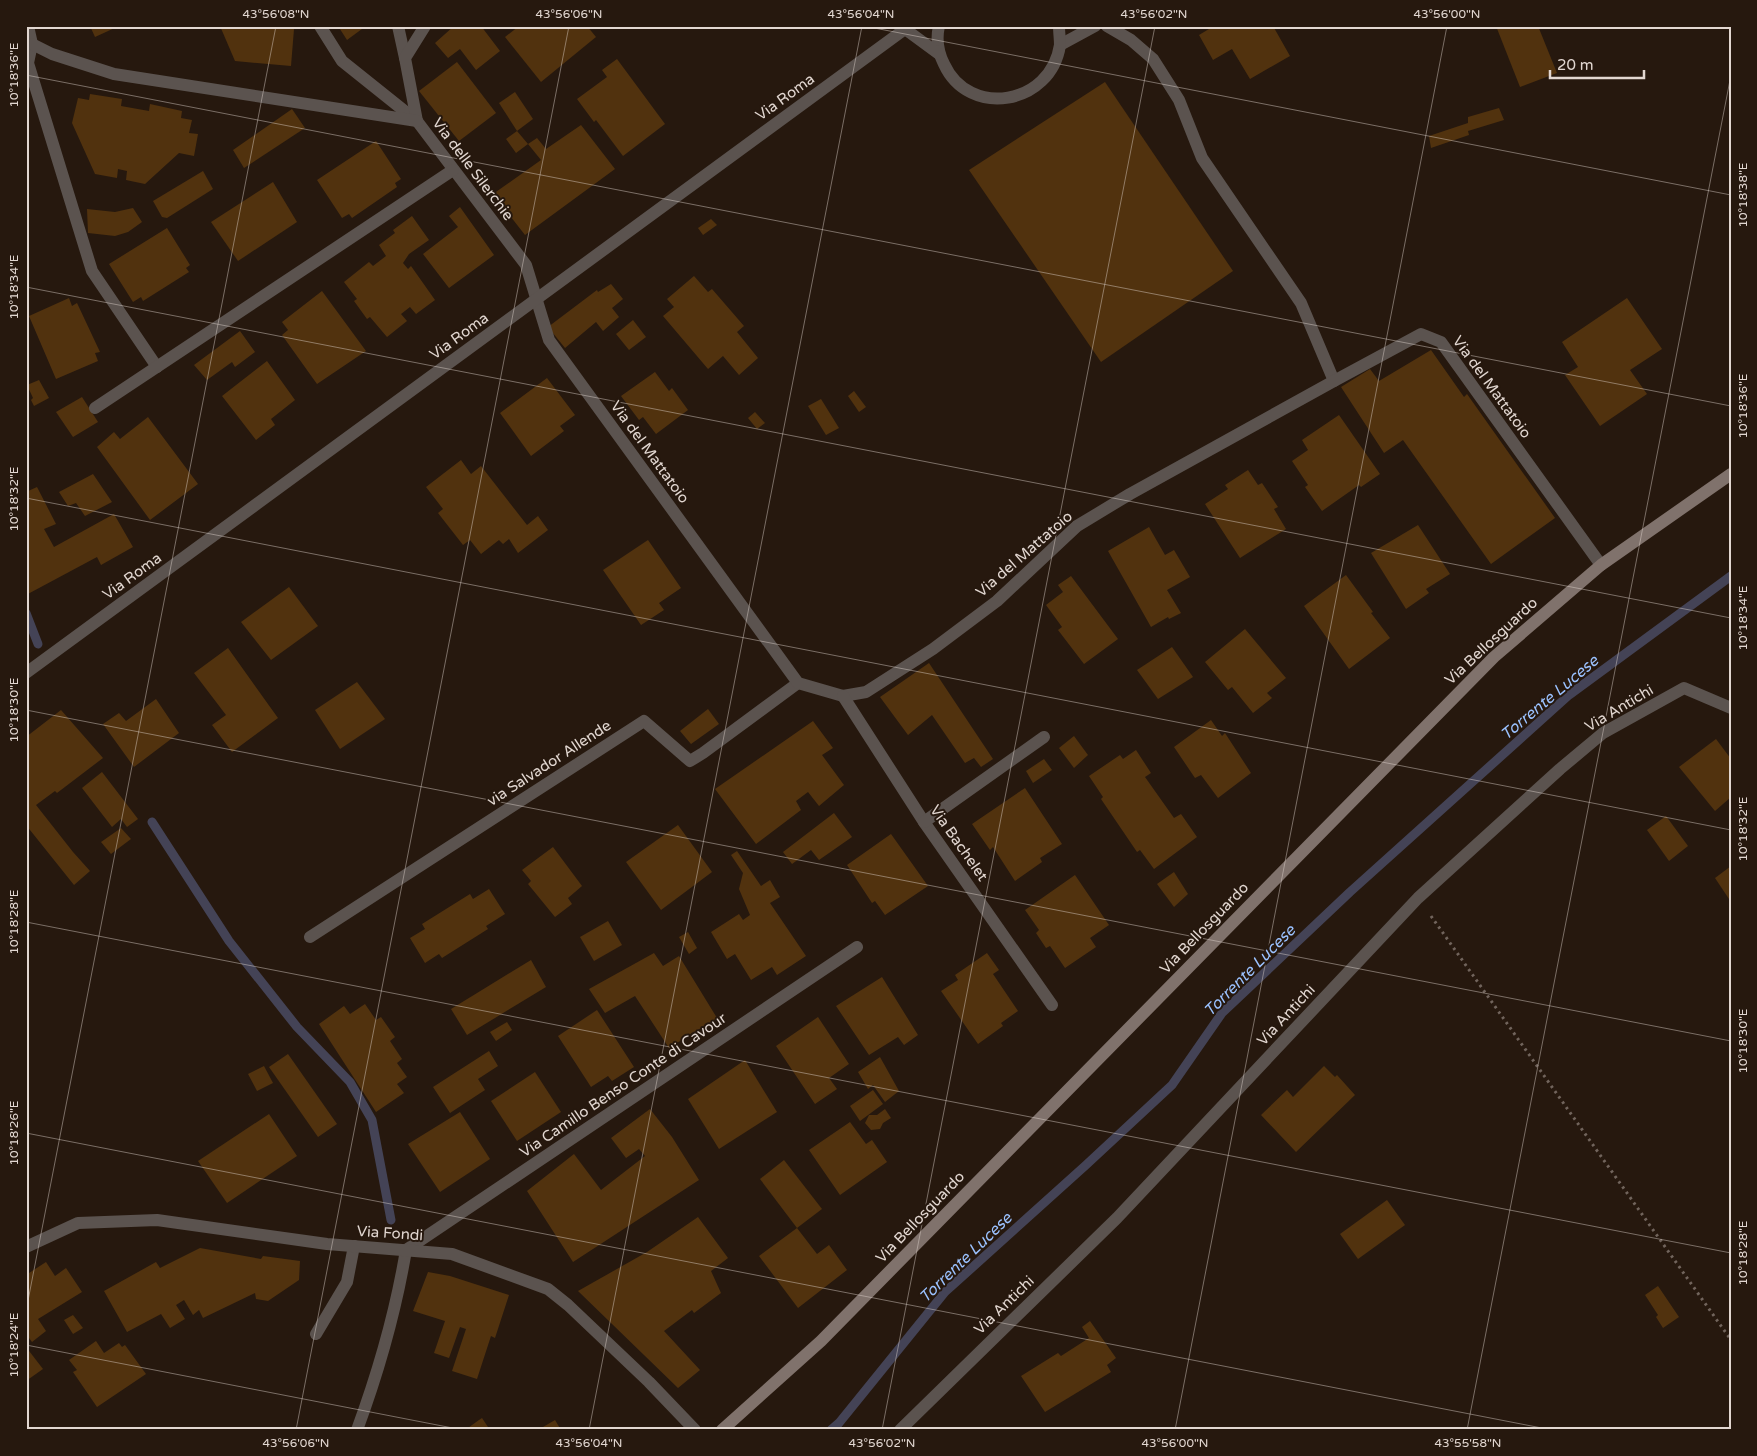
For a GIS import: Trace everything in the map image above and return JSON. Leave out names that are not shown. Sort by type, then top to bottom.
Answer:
[{"type":"main road","name":"Via Bellosguardo","points":[[722,1430],[821,1341],[1494,657],[1601,565],[1731,474]]},
{"type":"street","points":[[28,26],[32,44],[28,63],[92,271],[157,367]]},
{"type":"street","points":[[320,26],[342,61],[417,121]]},
{"type":"street","name":"Via delle Silerchie","points":[[398,26],[417,121],[526,266],[536,300]]},
{"type":"street","points":[[404,58],[425,26]]},
{"type":"street","points":[[939,26],[939,54]]},
{"type":"street","points":[[908,28],[939,54],[948,72],[963,88],[982,97],[1003,99],[1023,94],[1041,83],[1054,66],[1060,45],[1059,26]]},
{"type":"street","points":[[1060,45],[1095,26]]},
{"type":"street","points":[[1107,26],[1131,40],[1153,59],[1179,100],[1202,158],[1302,303],[1334,381]]},
{"type":"street","name":"Via Roma","points":[[26,673],[908,28]]},
{"type":"street","points":[[32,44],[52,54],[114,74],[417,121]]},
{"type":"street","points":[[95,408],[453,170]]},
{"type":"street","name":"Via del Mattatoio","points":[[536,300],[549,340],[798,683],[843,696],[866,692],[933,649],[997,601],[1077,526],[1421,334],[1440,342],[1601,565]]},
{"type":"street","name":"via Salvador Allende","points":[[310,937],[644,721],[690,760],[798,683]]},
{"type":"street","name":"Via Antichi","points":[[900,1430],[1117,1218],[1418,898],[1560,769],[1603,733],[1684,688],[1731,708]]},
{"type":"street","name":"Via Bachelet","points":[[843,696],[924,822],[1052,1005]]},
{"type":"street","points":[[924,822],[1044,736]]},
{"type":"street","name":"Via Camillo Benso Conte di Cavour","points":[[406,1250],[857,947]]},
{"type":"street","name":"Via Fondi","points":[[26,1247],[78,1223],[157,1220],[327,1244],[452,1254],[548,1289],[568,1305],[630,1363],[695,1430]]},
{"type":"street","points":[[316,1334],[347,1282],[354,1246]]},
{"type":"street","points":[[357,1430],[374,1383],[406,1250]]},
{"type":"path","points":[[1418,898],[1731,1340]]},
{"type":"building","points":[[90,26],[119,26],[95,37]]},
{"type":"building","points":[[220,26],[282,26],[294,29],[291,66],[235,61]]},
{"type":"building","points":[[338,26],[366,26],[347,40]]},
{"type":"building","points":[[454,26],[481,26],[500,51],[476,70],[460,49],[448,58],[435,43]]},
{"type":"building","points":[[519,26],[587,26],[596,37],[541,82],[505,37]]},
{"type":"building","points":[[1214,26],[1273,26],[1290,56],[1250,79],[1232,49],[1213,60],[1199,35]]},
{"type":"building","points":[[1496,26],[1538,26],[1557,73],[1520,87]]},
{"type":"building","points":[[617,59],[665,124],[623,156],[596,120],[594,122],[577,99],[607,77],[602,70]]},
{"type":"building","points":[[457,62],[496,113],[459,141],[419,91]]},
{"type":"building","points":[[1105,82],[1233,271],[1101,362],[969,170]]},
{"type":"building","points":[[515,92],[533,119],[517,131],[499,103]]},
{"type":"building","points":[[90,94],[122,99],[121,106],[149,111],[150,104],[182,111],[181,118],[192,120],[189,133],[198,134],[194,156],[179,153],[145,184],[126,180],[127,171],[118,169],[117,178],[95,174],[72,123],[78,98],[89,100]]},
{"type":"building","points":[[1499,108],[1504,120],[1468,131],[1469,135],[1431,148],[1429,136],[1468,123],[1468,117]]},
{"type":"building","points":[[292,109],[305,128],[244,168],[233,150]]},
{"type":"building","points":[[581,125],[615,169],[525,235],[493,194],[541,160],[528,144],[537,138],[546,149]]},
{"type":"building","points":[[517,131],[528,144],[516,153],[506,139]]},
{"type":"building","points":[[376,141],[401,179],[395,183],[397,187],[352,218],[349,214],[342,218],[317,180]]},
{"type":"building","points":[[203,171],[213,189],[167,218],[162,217],[153,201]]},
{"type":"building","points":[[273,182],[297,222],[238,261],[211,222]]},
{"type":"building","points":[[460,207],[494,255],[449,288],[423,254],[458,227],[449,216]]},
{"type":"building","points":[[133,208],[142,222],[128,232],[115,236],[88,233],[87,209],[115,212]]},
{"type":"building","points":[[412,216],[429,240],[409,254],[403,263],[408,269],[411,266],[435,300],[416,314],[410,307],[401,314],[407,321],[387,337],[370,317],[367,319],[354,301],[357,299],[344,282],[369,262],[373,266],[386,256],[379,245],[395,233],[393,230]]},
{"type":"building","points":[[711,219],[717,225],[703,235],[698,228]]},
{"type":"building","points":[[167,228],[190,265],[186,268],[189,272],[143,301],[141,297],[133,302],[109,264]]},
{"type":"building","points":[[694,276],[708,292],[712,289],[744,326],[737,332],[758,358],[739,375],[723,356],[708,369],[663,316],[674,307],[667,299]]},
{"type":"building","points":[[611,284],[623,299],[612,308],[619,317],[603,331],[596,322],[565,348],[548,327],[597,290],[598,292]]},
{"type":"building","points":[[322,291],[366,351],[317,384],[282,335],[288,330],[282,322]]},
{"type":"building","points":[[69,298],[72,306],[77,303],[100,352],[95,353],[98,361],[56,379],[29,316]]},
{"type":"building","points":[[1627,298],[1662,349],[1630,370],[1647,394],[1600,426],[1565,375],[1578,367],[1562,342]]},
{"type":"building","points":[[633,320],[646,337],[629,350],[616,334]]},
{"type":"building","points":[[240,331],[255,352],[235,367],[232,362],[207,380],[194,365]]},
{"type":"building","points":[[1431,350],[1464,397],[1467,394],[1555,518],[1491,564],[1403,440],[1384,453],[1341,387],[1370,369],[1379,381]]},
{"type":"building","points":[[267,361],[295,400],[271,419],[275,425],[256,440],[222,396]]},
{"type":"building","points":[[655,372],[669,391],[672,388],[688,410],[656,434],[643,417],[639,420],[621,396]]},
{"type":"building","points":[[547,378],[575,415],[560,426],[564,431],[531,456],[500,413]]},
{"type":"building","points":[[39,380],[49,398],[34,406],[31,400],[33,398],[27,385]]},
{"type":"building","points":[[854,391],[866,407],[859,412],[848,396]]},
{"type":"building","points":[[82,397],[98,422],[73,437],[56,412]]},
{"type":"building","points":[[821,399],[839,428],[826,435],[808,406]]},
{"type":"building","points":[[755,412],[765,423],[757,429],[748,418]]},
{"type":"building","points":[[1339,415],[1380,474],[1361,487],[1359,485],[1322,511],[1305,487],[1308,485],[1292,461],[1308,450],[1302,440]]},
{"type":"building","points":[[148,417],[198,484],[150,520],[97,447],[114,432],[120,439]]},
{"type":"building","points":[[461,460],[471,474],[481,466],[527,525],[538,516],[548,530],[518,553],[509,539],[503,544],[499,540],[481,554],[470,540],[463,545],[438,513],[443,509],[426,487]]},
{"type":"building","points":[[1248,470],[1258,485],[1262,483],[1278,507],[1274,509],[1286,529],[1240,558],[1205,504],[1228,489],[1225,485]]},
{"type":"building","points":[[93,474],[112,502],[85,516],[76,503],[68,506],[59,492]]},
{"type":"building","points":[[37,487],[56,524],[44,529],[54,547],[114,514],[133,547],[101,565],[97,557],[26,595],[26,492]]},
{"type":"building","points":[[1418,525],[1450,574],[1426,589],[1429,593],[1406,609],[1371,553]]},
{"type":"building","points":[[1149,527],[1165,555],[1174,550],[1190,577],[1167,590],[1181,613],[1169,619],[1168,617],[1151,627],[1108,551]]},
{"type":"building","points":[[648,540],[681,588],[659,603],[664,610],[641,625],[603,570]]},
{"type":"building","points":[[1346,575],[1390,638],[1349,669],[1304,606]]},
{"type":"building","points":[[1071,576],[1118,639],[1084,664],[1058,630],[1062,627],[1046,605],[1063,592],[1058,585]]},
{"type":"building","points":[[289,587],[318,626],[271,660],[241,622]]},
{"type":"building","points":[[1245,629],[1286,678],[1267,693],[1272,698],[1253,713],[1232,687],[1228,690],[1205,662]]},
{"type":"building","points":[[1172,647],[1193,677],[1158,699],[1137,670]]},
{"type":"building","points":[[228,648],[278,718],[232,752],[212,725],[226,715],[194,673]]},
{"type":"building","points":[[929,663],[993,759],[981,767],[974,758],[965,763],[932,715],[908,735],[880,697]]},
{"type":"building","points":[[357,682],[385,719],[340,749],[315,710]]},
{"type":"building","points":[[156,699],[179,733],[134,767],[103,724],[119,713],[126,721]]},
{"type":"building","points":[[708,709],[719,724],[691,744],[680,731]]},
{"type":"building","points":[[61,710],[103,758],[57,793],[55,791],[36,805],[90,871],[74,885],[26,825],[26,737]]},
{"type":"building","points":[[1211,720],[1222,736],[1225,733],[1251,773],[1218,798],[1201,775],[1195,778],[1174,747]]},
{"type":"building","points":[[813,721],[833,748],[822,755],[844,785],[819,806],[808,792],[796,801],[801,810],[756,844],[715,789]]},
{"type":"building","points":[[1074,736],[1088,755],[1074,768],[1059,748]]},
{"type":"building","points":[[1716,739],[1731,759],[1731,797],[1715,811],[1679,767]]},
{"type":"building","points":[[1136,750],[1151,773],[1145,777],[1174,818],[1181,814],[1197,837],[1154,869],[1140,850],[1137,852],[1101,799],[1103,797],[1089,776],[1120,755],[1123,759]]},
{"type":"building","points":[[1044,759],[1052,770],[1033,783],[1026,771]]},
{"type":"building","points":[[102,772],[138,819],[127,827],[121,819],[112,827],[82,788]]},
{"type":"building","points":[[1025,788],[1062,844],[1040,858],[1042,862],[1015,881],[993,847],[990,850],[972,824]]},
{"type":"building","points":[[834,813],[852,837],[819,860],[811,850],[792,864],[783,852]]},
{"type":"building","points":[[1666,816],[1688,846],[1669,861],[1647,830]]},
{"type":"building","points":[[678,825],[712,872],[661,910],[626,862]]},
{"type":"building","points":[[121,828],[131,839],[111,854],[101,842]]},
{"type":"building","points":[[891,834],[928,886],[885,915],[875,901],[872,903],[847,865]]},
{"type":"building","points":[[553,847],[582,886],[568,898],[572,904],[555,917],[528,884],[531,881],[522,870]]},
{"type":"building","points":[[737,851],[761,886],[770,880],[780,897],[770,903],[806,956],[777,975],[772,967],[751,980],[735,954],[727,959],[711,932],[739,914],[743,920],[750,915],[739,889],[743,873],[731,855]]},
{"type":"building","points":[[1731,866],[1731,898],[1729,899],[1715,878]]},
{"type":"building","points":[[1174,872],[1188,894],[1174,907],[1157,884]]},
{"type":"building","points":[[1075,875],[1109,925],[1090,938],[1096,947],[1065,968],[1050,946],[1046,948],[1036,933],[1039,930],[1025,910]]},
{"type":"building","points":[[489,889],[505,914],[486,926],[488,929],[442,958],[439,954],[425,963],[410,938],[425,929],[422,924],[470,894],[473,899]]},
{"type":"building","points":[[608,921],[622,945],[594,961],[580,937]]},
{"type":"building","points":[[688,932],[697,948],[689,954],[679,937]]},
{"type":"building","points":[[654,953],[663,966],[679,956],[717,1018],[669,1048],[635,996],[605,1013],[589,989]]},
{"type":"building","points":[[987,953],[999,970],[993,974],[1018,1011],[1001,1023],[1003,1026],[978,1044],[941,991],[958,980],[955,975]]},
{"type":"building","points":[[531,960],[546,987],[467,1035],[451,1009]]},
{"type":"building","points":[[882,977],[918,1035],[904,1045],[898,1037],[869,1055],[836,1006]]},
{"type":"building","points":[[365,1004],[376,1020],[381,1017],[395,1037],[390,1041],[402,1059],[397,1063],[407,1077],[397,1084],[404,1093],[376,1112],[319,1024],[344,1006],[350,1014]]},
{"type":"building","points":[[597,1010],[634,1067],[612,1081],[608,1076],[591,1087],[558,1036]]},
{"type":"building","points":[[818,1017],[849,1064],[829,1078],[837,1089],[815,1104],[776,1046]]},
{"type":"building","points":[[507,1022],[512,1030],[496,1041],[490,1032]]},
{"type":"building","points":[[489,1051],[498,1066],[478,1079],[485,1090],[450,1113],[433,1087]]},
{"type":"building","points":[[288,1054],[337,1124],[318,1137],[269,1067]]},
{"type":"building","points":[[880,1057],[899,1091],[885,1102],[873,1085],[868,1089],[858,1072]]},
{"type":"building","points":[[745,1060],[777,1112],[719,1149],[688,1099]]},
{"type":"building","points":[[264,1066],[273,1083],[257,1091],[248,1074]]},
{"type":"building","points":[[1324,1066],[1335,1077],[1337,1075],[1355,1095],[1296,1152],[1261,1115],[1287,1090],[1293,1097]]},
{"type":"building","points":[[535,1072],[561,1112],[517,1141],[491,1101]]},
{"type":"building","points":[[873,1090],[883,1104],[860,1121],[850,1106]]},
{"type":"building","points":[[650,1109],[672,1137],[699,1180],[573,1262],[527,1191],[574,1154],[601,1190],[645,1156],[639,1149],[626,1158],[611,1138]]},
{"type":"building","points":[[885,1109],[891,1118],[883,1123],[880,1129],[871,1130],[865,1123],[869,1115],[877,1115]]},
{"type":"building","points":[[460,1112],[490,1159],[440,1192],[408,1144]]},
{"type":"building","points":[[269,1114],[297,1156],[227,1203],[198,1161]]},
{"type":"building","points":[[850,1122],[866,1144],[872,1140],[887,1162],[840,1195],[809,1150]]},
{"type":"building","points":[[784,1160],[822,1209],[797,1228],[760,1179]]},
{"type":"building","points":[[1387,1200],[1405,1225],[1358,1259],[1340,1234]]},
{"type":"building","points":[[698,1217],[728,1258],[711,1271],[721,1293],[694,1313],[692,1310],[664,1331],[700,1370],[678,1388],[578,1291],[647,1252]]},
{"type":"building","points":[[797,1228],[817,1254],[829,1245],[847,1270],[798,1308],[759,1256]]},
{"type":"building","points":[[200,1248],[261,1259],[263,1256],[300,1261],[299,1280],[268,1301],[256,1299],[255,1293],[203,1318],[199,1310],[193,1315],[184,1300],[176,1305],[185,1319],[170,1328],[161,1314],[127,1332],[104,1291],[156,1262],[160,1268]]},
{"type":"building","points":[[46,1262],[55,1276],[66,1268],[82,1292],[38,1319],[46,1331],[32,1342],[26,1334],[26,1275]]},
{"type":"building","points":[[428,1272],[450,1276],[509,1295],[495,1338],[491,1336],[477,1379],[452,1371],[466,1329],[460,1327],[449,1358],[434,1353],[445,1321],[413,1311]]},
{"type":"building","points":[[1658,1286],[1679,1317],[1663,1328],[1656,1317],[1658,1315],[1645,1295]]},
{"type":"building","points":[[73,1315],[83,1328],[73,1334],[64,1320]]},
{"type":"building","points":[[1090,1321],[1116,1358],[1107,1365],[1111,1372],[1045,1412],[1021,1376],[1058,1353],[1061,1356],[1089,1338],[1082,1327]]},
{"type":"building","points":[[96,1341],[104,1353],[119,1343],[122,1347],[125,1345],[146,1374],[97,1407],[73,1372],[77,1370],[69,1360]]},
{"type":"building","points":[[26,1347],[43,1369],[26,1381]]},
{"type":"building","points":[[482,1418],[490,1430],[465,1430],[479,1420]]},
{"type":"building","points":[[555,1420],[561,1430],[539,1430],[543,1427]]},
{"type":"waterway","name":"Torrente Lucese","points":[[831,1430],[839,1423],[945,1292],[1172,1085],[1222,1013],[1350,892],[1569,695],[1731,576]]},
{"type":"waterway","points":[[26,613],[38,644]]},
{"type":"waterway","points":[[152,822],[229,941],[297,1027],[350,1082],[372,1120],[391,1220]]}]
